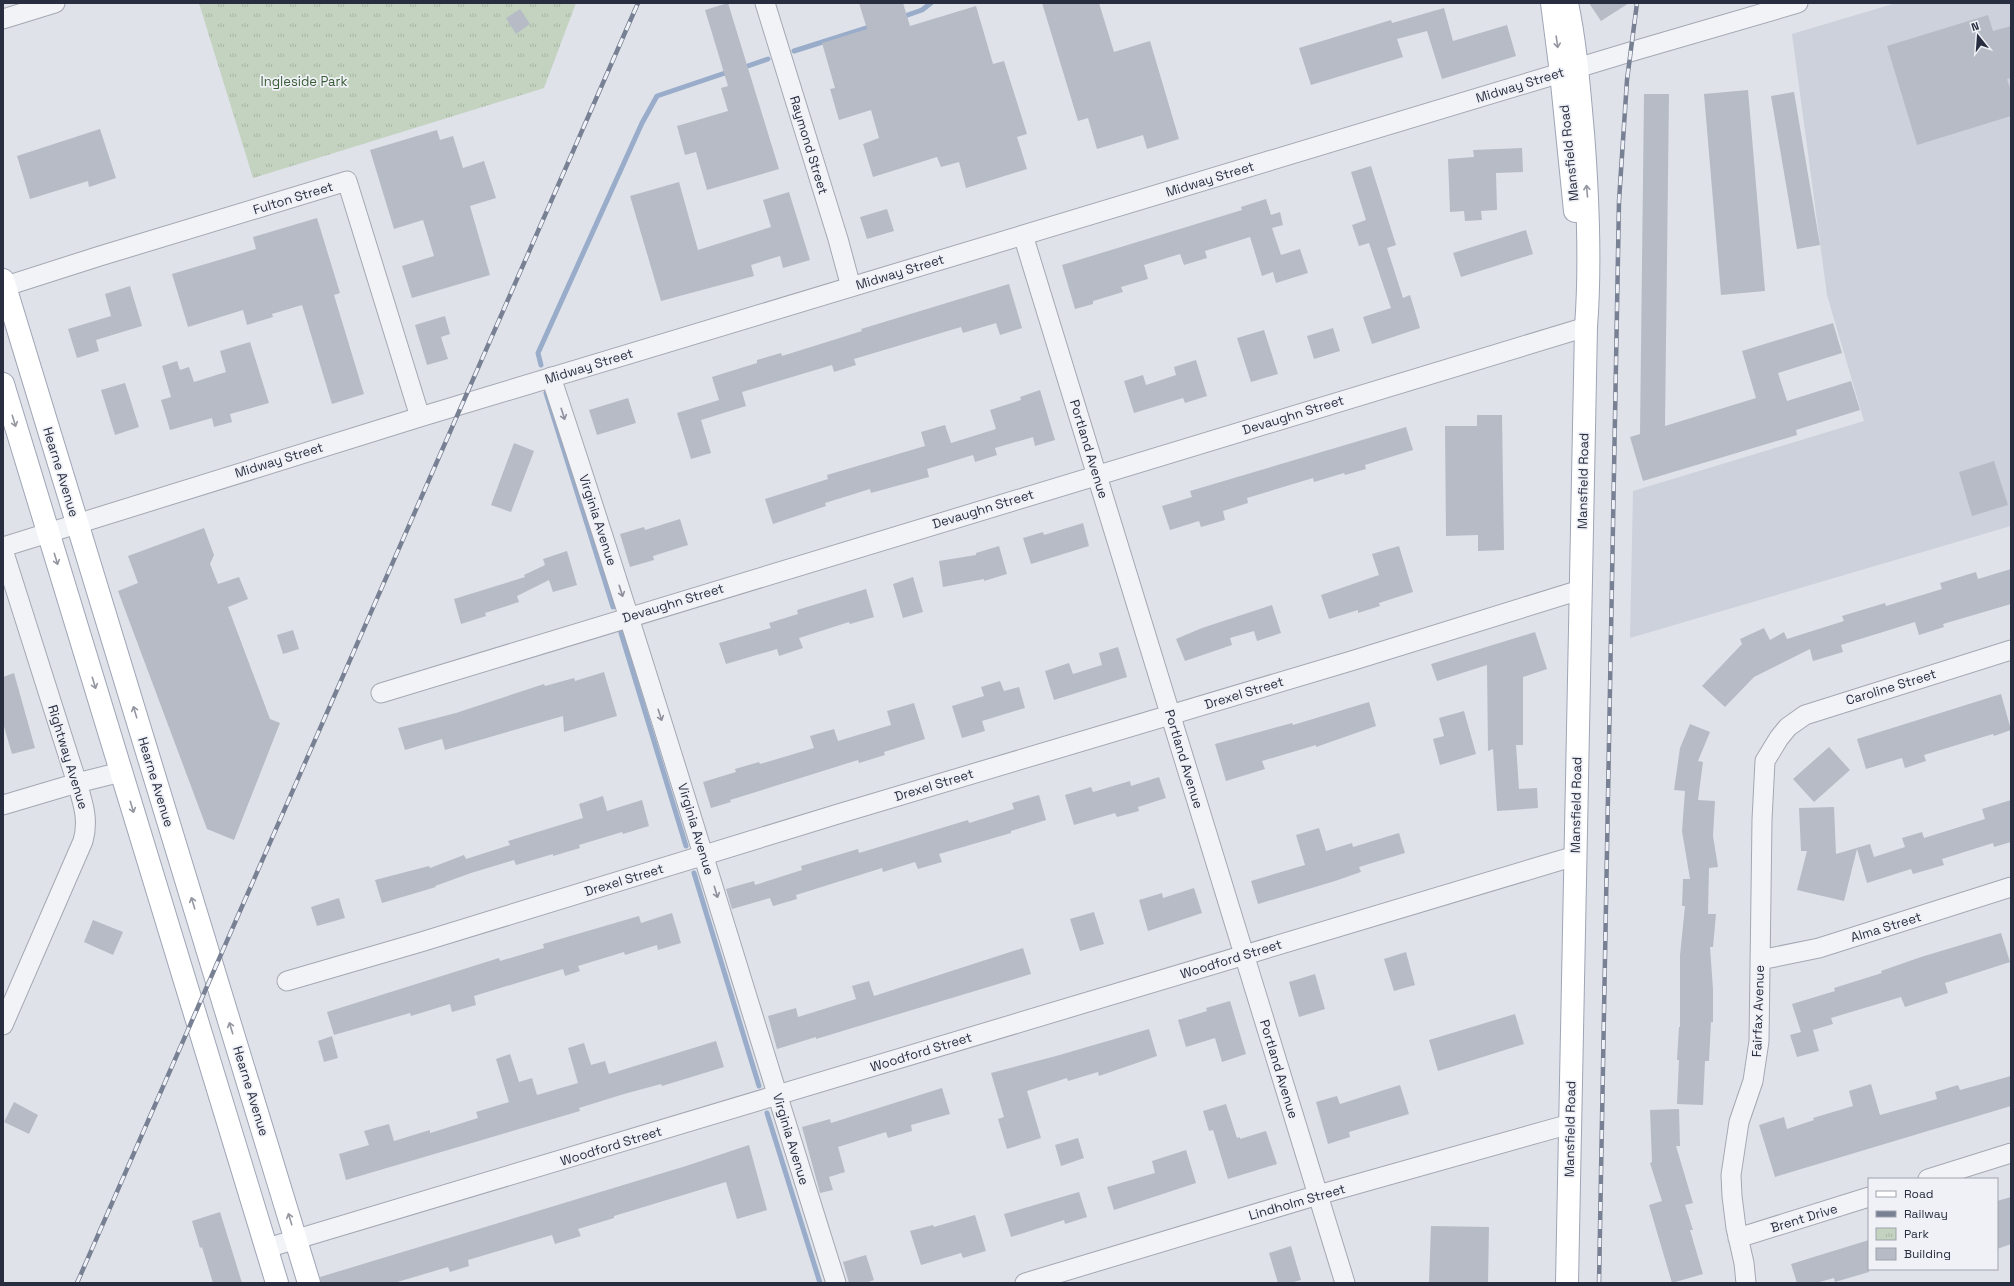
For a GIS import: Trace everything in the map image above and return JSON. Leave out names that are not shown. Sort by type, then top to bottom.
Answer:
[{"type":"main road","name":"Mansfield Road","points":[[1552,3],[1570,70]]},
{"type":"main road","name":"Mansfield Road","points":[[1567,3],[1570,70],[1589,208],[1589,285],[1586,327],[1580,590],[1567,1283]]},
{"type":"main road","name":"Hearne Avenue","points":[[4,285],[309,1283]]},
{"type":"main road","points":[[3,384],[278,1283]]},
{"type":"street","points":[[3,19],[55,3]]},
{"type":"street","name":"Raymond Street","points":[[765,3],[838,239],[851,287]]},
{"type":"street","name":"Midway Street","points":[[3,547],[551,377],[1570,70],[1798,3]]},
{"type":"street","name":"Fulton Street","points":[[4,285],[347,181],[420,417]]},
{"type":"street","name":"Portland Avenue","points":[[1023,235],[1344,1283]]},
{"type":"street","name":"Devaughn Street","points":[[381,693],[629,616],[1586,327]]},
{"type":"street","name":"Virginia Avenue","points":[[551,377],[705,855],[777,1095],[836,1283]]},
{"type":"street","name":"Rightway Avenue","points":[[3,550],[86,813],[84,836],[3,1025]]},
{"type":"street","name":"Drexel Street","points":[[287,980],[421,942],[1580,590]]},
{"type":"street","name":"Caroline Street","points":[[1778,738],[1788,727],[1805,715],[2011,650]]},
{"type":"street","name":"Fairfax Avenue","points":[[1746,1283],[1744,1262],[1738,1238],[1732,1196],[1733,1154],[1739,1122],[1753,1081],[1759,1041],[1762,820],[1765,761],[1778,738]]},
{"type":"street","points":[[3,805],[77,783],[121,772]]},
{"type":"street","name":"Woodford Street","points":[[267,1248],[1575,856]]},
{"type":"street","name":"Alma Street","points":[[1760,960],[1819,948],[2011,887]]},
{"type":"street","name":"Lindholm Street","points":[[1025,1283],[1318,1195],[1570,1124]]},
{"type":"street","points":[[1931,1178],[2011,1153]]},
{"type":"street","name":"Brent Drive","points":[[1738,1238],[1868,1197]]},
{"type":"shaded area","points":[[1896,3],[2011,3],[2011,526],[1630,638],[1633,491],[1864,421],[1827,295],[1792,34]]},
{"type":"green space","name":"Ingleside Park","points":[[199,3],[576,3],[544,88],[253,178]]},
{"type":"building","points":[[728,3],[779,169],[707,190],[696,152],[685,155],[677,126],[728,111],[721,88],[728,86],[705,10]]},
{"type":"building","points":[[859,3],[903,3],[910,26],[976,6],[993,64],[1004,61],[1027,134],[1017,137],[1027,169],[966,188],[959,162],[941,167],[937,157],[873,177],[863,144],[879,138],[871,110],[839,120],[830,89],[835,88],[822,43],[867,29]]},
{"type":"building","points":[[1042,3],[1099,3],[1114,52],[1150,41],[1179,139],[1147,149],[1143,135],[1097,149],[1088,118],[1078,121]]},
{"type":"building","points":[[1589,3],[1629,3],[1601,21]]},
{"type":"building","points":[[1444,8],[1453,41],[1507,25],[1516,56],[1442,79],[1427,31],[1397,39],[1403,57],[1311,85],[1299,48],[1391,20],[1392,23]]},
{"type":"building","points":[[520,9],[530,24],[516,34],[506,18]]},
{"type":"building","points":[[1988,15],[1993,31],[2011,26],[2011,78],[2007,79],[2011,91],[2011,116],[1917,145],[1887,46]]},
{"type":"building","points":[[1748,90],[1765,291],[1721,295],[1704,94]]},
{"type":"building","points":[[1794,92],[1820,245],[1797,249],[1771,96]]},
{"type":"building","points":[[1644,94],[1669,94],[1665,426],[1756,398],[1742,351],[1833,323],[1842,353],[1778,373],[1787,401],[1851,381],[1860,410],[1796,430],[1797,435],[1643,481],[1630,437],[1640,434]]},
{"type":"building","points":[[100,129],[116,178],[89,187],[88,181],[30,199],[17,156]]},
{"type":"building","points":[[437,130],[440,140],[453,136],[463,168],[484,161],[496,198],[470,206],[490,275],[412,298],[402,266],[434,256],[423,220],[394,229],[370,150]]},
{"type":"building","points":[[1522,148],[1523,172],[1496,173],[1497,210],[1481,211],[1482,220],[1465,221],[1464,211],[1450,212],[1448,159],[1474,157],[1473,150]]},
{"type":"building","points":[[1371,166],[1396,245],[1387,248],[1403,298],[1410,295],[1420,328],[1372,344],[1363,317],[1391,308],[1369,243],[1359,246],[1352,225],[1366,220],[1351,172]]},
{"type":"building","points":[[679,182],[698,250],[771,227],[763,200],[789,192],[810,260],[783,268],[780,256],[751,265],[754,276],[661,301],[630,196]]},
{"type":"building","points":[[1266,199],[1271,215],[1280,212],[1283,225],[1272,228],[1281,255],[1300,249],[1308,273],[1276,283],[1273,272],[1262,276],[1250,237],[1205,251],[1207,258],[1184,265],[1180,254],[1144,265],[1148,279],[1121,287],[1123,292],[1093,301],[1093,304],[1075,309],[1062,265],[1242,210],[1241,207]]},
{"type":"building","points":[[887,209],[894,231],[867,239],[860,217]]},
{"type":"building","points":[[317,218],[340,293],[334,295],[364,394],[332,404],[302,305],[272,314],[273,317],[247,325],[243,310],[188,327],[172,274],[256,249],[253,237]]},
{"type":"building","points":[[1526,230],[1533,254],[1461,277],[1453,253]]},
{"type":"building","points":[[1009,284],[1022,328],[1000,335],[996,323],[963,333],[961,327],[854,359],[856,365],[834,372],[832,365],[742,392],[746,406],[701,420],[711,453],[691,459],[677,413],[719,400],[712,377],[757,363],[757,360],[781,353],[782,356],[862,331],[861,329]]},
{"type":"building","points":[[130,286],[142,326],[96,340],[99,351],[77,358],[68,329],[111,316],[105,294]]},
{"type":"building","points":[[445,316],[450,334],[441,337],[448,359],[427,365],[415,325]]},
{"type":"building","points":[[1333,328],[1340,351],[1314,359],[1307,336]]},
{"type":"building","points":[[1264,330],[1278,374],[1251,382],[1237,338]]},
{"type":"building","points":[[250,342],[269,403],[230,414],[232,422],[214,427],[212,418],[170,430],[161,400],[171,397],[162,366],[177,361],[180,370],[189,367],[194,382],[226,372],[220,351]]},
{"type":"building","points":[[1196,360],[1207,396],[1185,403],[1183,398],[1134,413],[1124,381],[1143,375],[1146,385],[1176,375],[1174,367]]},
{"type":"building","points":[[125,383],[139,427],[115,435],[101,390]]},
{"type":"building","points":[[1040,390],[1055,440],[1035,446],[1033,437],[995,448],[997,455],[975,462],[973,455],[927,469],[929,477],[871,493],[870,489],[825,503],[826,506],[773,524],[765,499],[828,479],[827,475],[925,446],[921,432],[945,425],[951,443],[996,429],[990,410],[1021,400],[1020,397]]},
{"type":"building","points":[[628,398],[636,423],[597,435],[589,410]]},
{"type":"building","points":[[1477,415],[1502,415],[1504,550],[1478,551],[1478,535],[1446,536],[1445,426],[1477,426]]},
{"type":"building","points":[[1406,427],[1413,450],[1365,465],[1366,469],[1345,475],[1344,473],[1314,482],[1313,478],[1247,498],[1248,503],[1223,511],[1225,520],[1201,527],[1199,521],[1170,530],[1162,506],[1192,497],[1190,491]]},
{"type":"building","points":[[514,443],[534,451],[511,512],[491,505]]},
{"type":"building","points":[[1994,461],[2008,505],[1972,516],[1959,472]]},
{"type":"building","points":[[680,519],[688,545],[653,556],[654,560],[630,567],[620,534],[644,527],[645,530]]},
{"type":"building","points":[[1083,523],[1089,546],[1031,564],[1023,538],[1043,532],[1044,535]]},
{"type":"building","points":[[204,528],[214,555],[210,564],[218,584],[239,577],[248,599],[228,607],[270,719],[280,723],[234,840],[207,829],[118,591],[138,583],[128,556]]},
{"type":"building","points":[[999,546],[1007,574],[984,581],[984,579],[943,587],[939,561],[976,555],[976,553]]},
{"type":"building","points":[[1399,546],[1413,592],[1379,603],[1380,606],[1358,613],[1358,610],[1329,619],[1321,595],[1379,575],[1372,554]]},
{"type":"building","points":[[567,551],[577,585],[553,592],[549,580],[517,596],[519,602],[485,613],[486,616],[461,624],[454,599],[525,577],[524,575],[545,565],[543,559]]},
{"type":"building","points":[[2011,569],[2011,604],[1943,624],[1944,627],[1919,635],[1915,622],[1841,645],[1843,652],[1813,661],[1810,649],[1754,677],[1725,707],[1702,686],[1742,644],[1740,639],[1764,628],[1770,640],[1784,632],[1787,639],[1844,621],[1842,616],[1885,603],[1886,606],[1942,589],[1940,583],[1976,572],[1978,579]]},
{"type":"building","points":[[913,577],[923,612],[903,618],[893,584]]},
{"type":"building","points":[[866,589],[874,617],[850,624],[849,622],[799,638],[803,648],[779,656],[777,649],[726,664],[719,643],[771,628],[769,623],[798,614],[797,610]]},
{"type":"building","points":[[1272,605],[1281,633],[1257,641],[1254,631],[1230,638],[1232,645],[1185,661],[1176,639],[1202,628]]},
{"type":"building","points":[[293,630],[299,649],[283,654],[277,635]]},
{"type":"building","points":[[1535,632],[1547,669],[1523,677],[1523,745],[1516,745],[1519,789],[1537,788],[1538,808],[1497,811],[1493,749],[1488,751],[1487,665],[1437,681],[1431,664]]},
{"type":"building","points":[[1118,647],[1127,677],[1054,700],[1045,671],[1069,663],[1073,674],[1102,665],[1099,653]]},
{"type":"building","points":[[604,672],[617,716],[564,732],[563,716],[445,750],[442,739],[405,750],[398,728],[456,713],[544,684],[545,686],[574,678],[575,681]]},
{"type":"building","points":[[14,673],[35,748],[12,754],[3,723],[3,677]]},
{"type":"building","points":[[1000,681],[1004,691],[1019,687],[1025,708],[982,721],[985,731],[962,738],[952,706],[984,696],[981,687]]},
{"type":"building","points":[[2001,694],[2011,730],[1924,755],[1926,761],[1905,768],[1902,758],[1866,769],[1857,739]]},
{"type":"building","points":[[1369,702],[1376,726],[1316,747],[1316,745],[1262,761],[1265,769],[1226,781],[1215,744],[1292,723],[1293,725]]},
{"type":"building","points":[[914,703],[925,739],[884,752],[885,755],[859,763],[858,760],[730,800],[731,802],[711,808],[703,782],[736,772],[735,769],[759,762],[760,764],[814,748],[810,736],[834,729],[838,741],[891,725],[887,711]]},
{"type":"building","points":[[1464,711],[1476,754],[1440,765],[1433,739],[1444,736],[1439,718]]},
{"type":"building","points":[[1690,724],[1710,732],[1698,761],[1703,762],[1698,800],[1715,801],[1713,836],[1718,867],[1709,868],[1708,914],[1716,914],[1713,947],[1710,947],[1713,989],[1713,1022],[1711,1022],[1709,1061],[1705,1061],[1703,1105],[1677,1104],[1679,1060],[1677,1060],[1680,1027],[1680,955],[1685,906],[1682,906],[1683,879],[1690,879],[1682,831],[1685,791],[1674,790],[1680,748]]},
{"type":"building","points":[[1829,747],[1850,770],[1814,802],[1793,779]]},
{"type":"building","points":[[1159,777],[1166,798],[1138,807],[1139,811],[1117,817],[1115,813],[1074,825],[1065,795],[1091,787],[1093,792],[1130,781],[1131,786]]},
{"type":"building","points":[[1039,795],[1046,820],[1011,831],[1011,833],[939,854],[942,862],[918,869],[915,862],[883,872],[882,868],[796,895],[797,899],[773,906],[770,898],[732,909],[726,889],[754,881],[755,885],[802,870],[801,866],[858,849],[859,853],[968,820],[969,823],[1014,809],[1012,803]]},
{"type":"building","points":[[603,796],[607,811],[642,800],[649,826],[623,834],[622,832],[579,845],[580,848],[553,856],[553,854],[516,865],[514,860],[471,873],[435,886],[436,887],[382,903],[375,880],[429,866],[430,868],[464,855],[466,859],[510,845],[508,841],[583,818],[579,804]]},
{"type":"building","points":[[2011,800],[2011,842],[1994,847],[1993,843],[1942,859],[1944,865],[1913,874],[1911,869],[1867,883],[1857,849],[1844,901],[1797,890],[1807,851],[1801,851],[1799,808],[1834,807],[1836,854],[1870,844],[1874,857],[1905,847],[1902,838],[1922,832],[1924,838],[1985,819],[1982,809]]},
{"type":"building","points":[[1319,828],[1326,851],[1352,843],[1353,847],[1399,833],[1405,853],[1359,867],[1361,872],[1258,904],[1251,881],[1305,865],[1296,835]]},
{"type":"building","points":[[1194,888],[1202,913],[1148,931],[1139,900],[1162,893],[1163,898]]},
{"type":"building","points":[[339,898],[345,918],[317,926],[311,907]]},
{"type":"building","points":[[1094,912],[1104,944],[1080,951],[1070,919]]},
{"type":"building","points":[[672,913],[681,943],[658,950],[657,945],[625,955],[624,952],[578,966],[580,971],[565,976],[563,969],[474,996],[476,1005],[452,1012],[450,1004],[411,1016],[410,1013],[334,1035],[327,1012],[499,958],[500,961],[544,948],[543,944],[639,916],[641,923]]},
{"type":"building","points":[[93,920],[123,932],[113,955],[84,942]]},
{"type":"building","points":[[2001,933],[2010,962],[1945,983],[1948,993],[1905,1007],[1901,997],[1831,1018],[1833,1024],[1813,1030],[1819,1051],[1797,1057],[1790,1035],[1801,1032],[1792,1004],[1835,991],[1834,988],[1882,973],[1881,971],[1921,957]]},
{"type":"building","points":[[1023,948],[1031,974],[816,1039],[816,1037],[777,1049],[768,1016],[796,1008],[798,1017],[856,999],[852,986],[869,981],[874,996]]},
{"type":"building","points":[[1406,952],[1415,985],[1394,991],[1384,959]]},
{"type":"building","points":[[1315,974],[1325,1009],[1299,1017],[1289,982]]},
{"type":"building","points":[[1230,1001],[1246,1054],[1222,1062],[1215,1038],[1186,1047],[1178,1020],[1207,1011],[1206,1008]]},
{"type":"building","points":[[1515,1014],[1524,1044],[1438,1071],[1429,1040]]},
{"type":"building","points":[[1149,1029],[1157,1056],[1099,1076],[1098,1072],[1068,1081],[1067,1078],[1027,1091],[1041,1138],[1007,1149],[998,1119],[1004,1117],[991,1073]]},
{"type":"building","points":[[332,1036],[338,1058],[324,1062],[318,1041]]},
{"type":"building","points":[[716,1041],[724,1067],[662,1086],[661,1084],[624,1094],[579,1108],[580,1111],[346,1180],[339,1154],[369,1145],[364,1131],[389,1124],[394,1141],[430,1130],[430,1133],[478,1118],[476,1112],[509,1102],[496,1059],[510,1054],[519,1082],[532,1078],[537,1095],[578,1083],[568,1048],[584,1043],[591,1065],[605,1061],[609,1074]]},
{"type":"building","points":[[2011,1076],[2011,1106],[1775,1177],[1759,1125],[1784,1117],[1787,1129],[1814,1120],[1813,1118],[1853,1106],[1849,1091],[1871,1084],[1880,1115],[1937,1099],[1935,1092],[1958,1085],[1960,1090]]},
{"type":"building","points":[[1400,1085],[1409,1114],[1349,1132],[1350,1137],[1328,1144],[1316,1102],[1337,1096],[1340,1104]]},
{"type":"building","points":[[942,1088],[950,1114],[911,1125],[912,1131],[888,1138],[886,1132],[838,1147],[845,1172],[829,1177],[833,1190],[820,1193],[802,1127],[830,1119],[831,1123]]},
{"type":"building","points":[[14,1102],[38,1115],[29,1134],[4,1122]]},
{"type":"building","points":[[1226,1104],[1237,1138],[1240,1137],[1240,1139],[1266,1131],[1277,1164],[1228,1179],[1213,1130],[1209,1131],[1203,1111]]},
{"type":"building","points":[[1679,1109],[1680,1146],[1676,1146],[1693,1203],[1685,1205],[1693,1230],[1690,1230],[1703,1274],[1672,1283],[1649,1205],[1662,1201],[1650,1163],[1652,1162],[1650,1110]]},
{"type":"building","points":[[1078,1138],[1084,1158],[1061,1166],[1055,1145]]},
{"type":"building","points":[[749,1145],[767,1210],[737,1219],[726,1182],[614,1216],[614,1218],[578,1229],[581,1236],[555,1244],[552,1235],[468,1260],[469,1266],[450,1272],[448,1267],[394,1283],[321,1283],[320,1277],[686,1166]]},
{"type":"building","points":[[1186,1150],[1196,1183],[1114,1210],[1107,1187],[1155,1173],[1152,1161]]},
{"type":"building","points":[[1079,1192],[1087,1217],[1065,1224],[1064,1220],[1011,1237],[1004,1214]]},
{"type":"building","points":[[2011,1197],[2011,1244],[1998,1249],[1998,1201]]},
{"type":"building","points":[[220,1212],[242,1283],[213,1283],[202,1247],[200,1248],[192,1221]]},
{"type":"building","points":[[975,1215],[986,1251],[963,1258],[961,1253],[921,1265],[910,1231],[933,1225],[934,1227]]},
{"type":"building","points":[[1431,1226],[1489,1227],[1488,1283],[1429,1283]]},
{"type":"building","points":[[1868,1240],[1869,1272],[1835,1282],[1834,1278],[1816,1283],[1797,1283],[1791,1264]]},
{"type":"building","points":[[1291,1246],[1301,1280],[1290,1283],[1278,1283],[1269,1253]]},
{"type":"building","points":[[866,1255],[874,1280],[866,1283],[849,1283],[843,1262]]},
{"type":"waterway","points":[[902,17],[922,10],[931,3]]},
{"type":"waterway","points":[[794,51],[873,26]]},
{"type":"waterway","points":[[742,68],[768,59]]},
{"type":"waterway","points":[[541,365],[538,353],[642,123],[657,96],[731,71]]},
{"type":"waterway","points":[[546,393],[613,607]]},
{"type":"waterway","points":[[621,633],[686,846]]},
{"type":"waterway","points":[[694,873],[759,1086]]},
{"type":"waterway","points":[[767,1113],[820,1283]]},
{"type":"railway","points":[[77,1283],[638,3]]},
{"type":"railway","points":[[1599,1283],[1619,201],[1627,80],[1637,3]]}]
